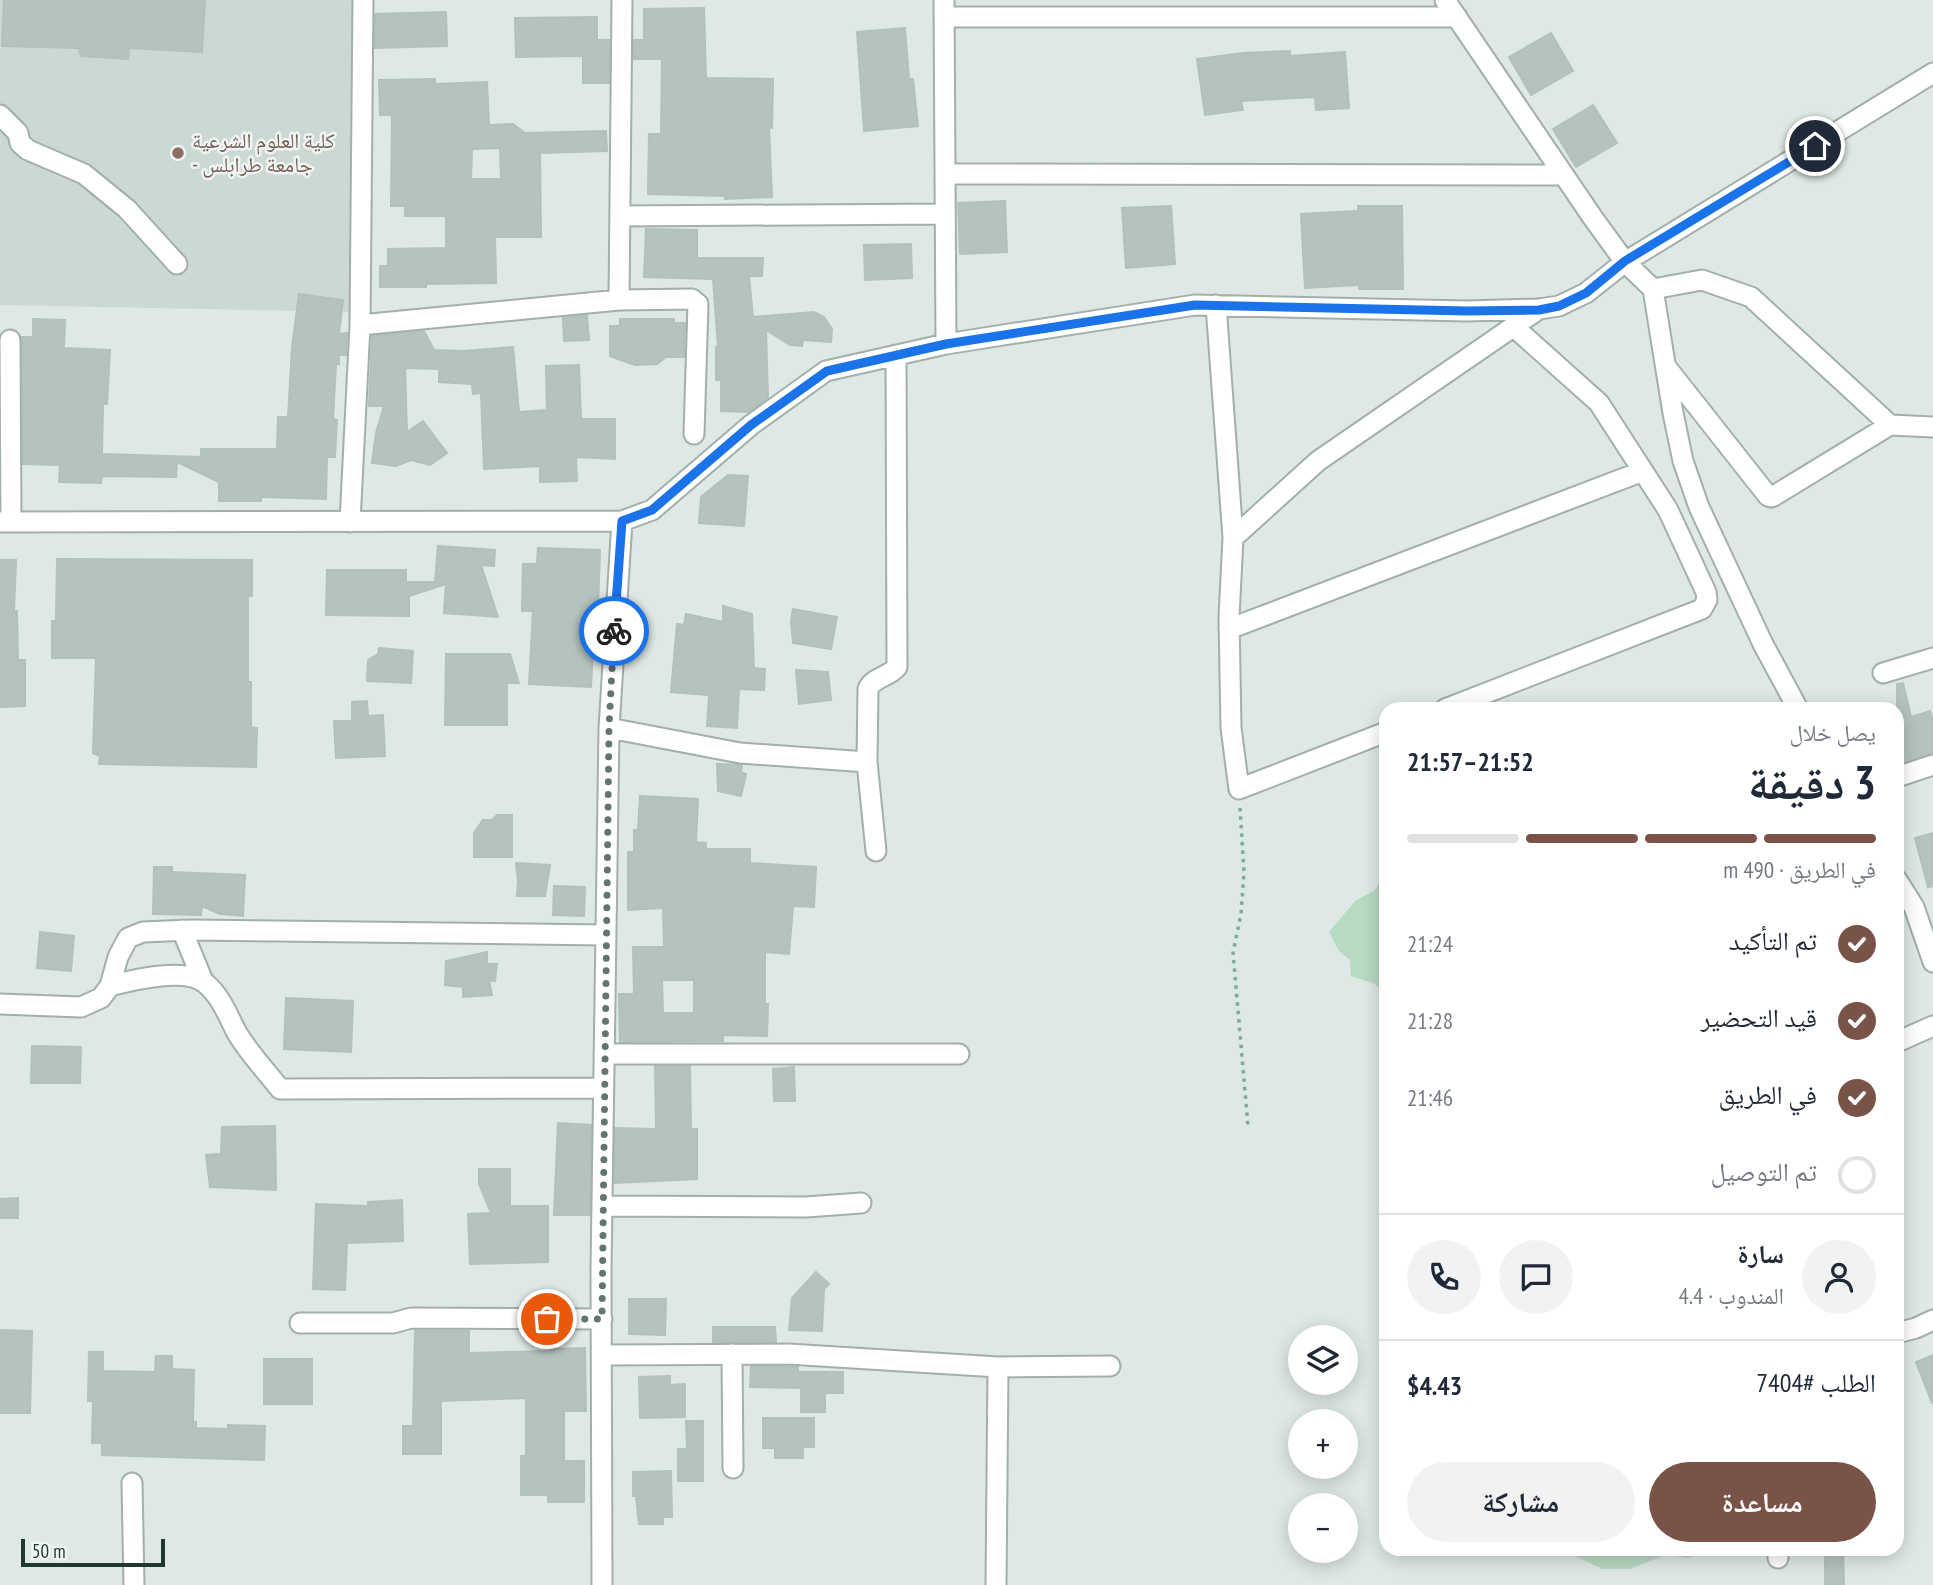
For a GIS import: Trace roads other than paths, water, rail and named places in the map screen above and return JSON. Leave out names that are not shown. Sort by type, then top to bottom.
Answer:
[{"type":"street","points":[[350,522],[360,325],[363,0]]},
{"type":"street","points":[[619,300],[622,0]]},
{"type":"street","points":[[1445,0],[1625,261],[1653,289],[1683,461],[1699,507],[1763,644],[1794,702]]},
{"type":"street","points":[[946,344],[944,9],[1457,18]]},
{"type":"street","points":[[9,340],[5,522],[622,521],[652,510],[751,425],[827,371],[896,355],[946,344],[1195,305],[1467,311],[1539,310],[1559,306],[1586,293],[1625,261],[1933,73]]},
{"type":"street","points":[[0,115],[18,133],[20,143],[28,150],[83,174],[127,209],[177,264]]},
{"type":"street","points":[[945,174],[1564,175]]},
{"type":"street","points":[[620,216],[945,214]]},
{"type":"street","points":[[1653,289],[1702,280],[1751,297],[1891,425]]},
{"type":"street","points":[[360,325],[619,300],[692,299],[698,304],[694,434]]},
{"type":"street","points":[[1216,305],[1233,538],[1229,629],[1231,728],[1239,789],[1379,735]]},
{"type":"street","points":[[1233,538],[1318,461],[1539,310]]},
{"type":"street","points":[[1463,702],[1702,609],[1707,600],[1706,592],[1668,510],[1599,403],[1514,327]]},
{"type":"street","points":[[876,851],[867,762],[868,686],[894,672],[897,667],[896,355]]},
{"type":"street","points":[[1666,367],[1768,496],[1772,497],[1891,425],[1933,429]]},
{"type":"street","points":[[1229,629],[1643,471]]},
{"type":"street","points":[[602,1585],[602,1206],[609,728],[622,521]]},
{"type":"street","points":[[1883,673],[1933,657]]},
{"type":"street","points":[[609,728],[740,752],[867,762]]},
{"type":"street","points":[[1904,775],[1933,765]]},
{"type":"street","points":[[1904,891],[1914,907],[1933,962]]},
{"type":"street","points":[[0,1004],[81,1007],[101,998],[110,986],[118,957],[128,938],[143,932],[182,930],[606,935]]},
{"type":"street","points":[[182,930],[203,981],[222,1003],[239,1035],[280,1089],[603,1088]]},
{"type":"street","points":[[110,986],[150,976],[180,976],[203,981]]},
{"type":"street","points":[[1904,1039],[1933,1026]]},
{"type":"street","points":[[604,1054],[959,1054]]},
{"type":"street","points":[[602,1206],[806,1207],[861,1203]]},
{"type":"street","points":[[300,1323],[393,1323],[411,1318],[602,1319]]},
{"type":"street","points":[[1904,1332],[1933,1320]]},
{"type":"street","points":[[732,1354],[733,1468]]},
{"type":"street","points":[[602,1355],[835,1355],[998,1367],[1111,1366]]},
{"type":"street","points":[[996,1585],[998,1367]]},
{"type":"street","points":[[132,1483],[134,1585]]},
{"type":"place","name":"كلية العلوم الشرعية - جامعة طرابلس","points":[[178,153]]}]
